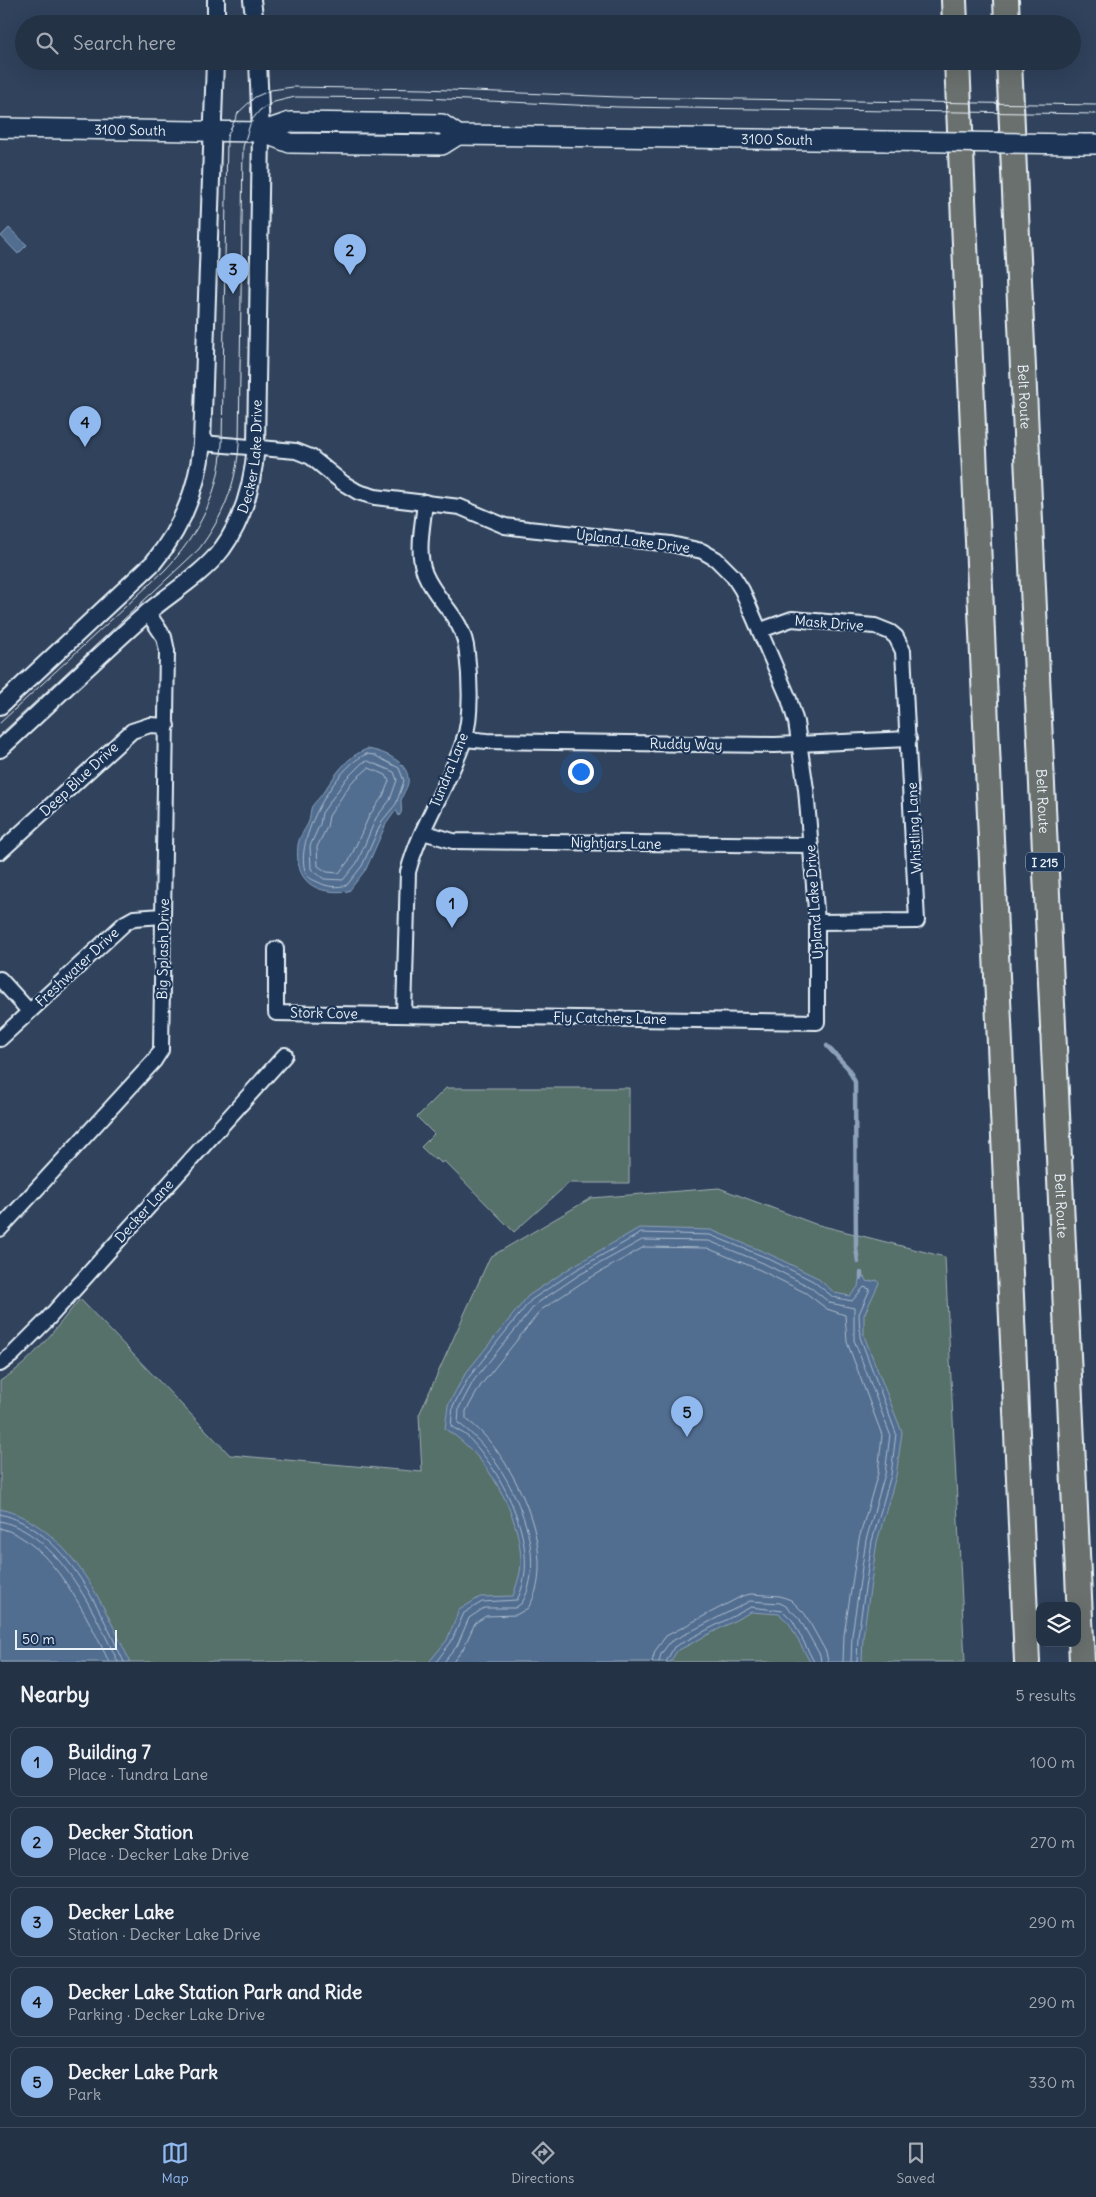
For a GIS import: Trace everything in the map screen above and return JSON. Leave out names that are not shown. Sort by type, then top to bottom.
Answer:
[{"type":"highway","points":[[954,0],[955,15]]},
{"type":"highway","points":[[1006,0],[1007,15]]},
{"type":"highway","points":[[957,70],[1027,1662]]},
{"type":"highway","name":"Belt Route","points":[[1009,70],[1082,1662]]},
{"type":"main road","name":"3100 South","points":[[0,128],[261,132],[290,122],[309,122],[442,124],[458,135],[1088,144]]},
{"type":"street","points":[[216,0],[216,15]]},
{"type":"street","points":[[252,0],[254,15]]},
{"type":"street","points":[[0,706],[126,590],[166,547],[192,496],[198,477],[202,443],[215,70]]},
{"type":"street","name":"Decker Lake Drive","points":[[0,749],[148,613],[207,565],[226,542],[247,499],[254,470],[256,446],[261,132],[258,70]]},
{"type":"street","name":"Upland Lake Drive","points":[[202,443],[256,446],[296,451],[311,457],[343,483],[366,494],[389,500],[425,502],[460,507],[505,526],[671,544],[702,551],[716,559],[733,576],[761,630],[793,710],[806,789],[817,922],[816,1022]]},
{"type":"street","name":"Tundra Lane","points":[[404,1014],[407,885],[411,862],[464,739],[468,696],[467,652],[460,626],[425,573],[421,545],[425,502]]},
{"type":"street","name":"Big Splash Drive","points":[[0,1229],[154,1061],[160,1050],[167,644],[148,613]]},
{"type":"street","name":"Mask Drive","points":[[761,630],[784,621],[799,619],[875,626],[890,632],[896,637]]},
{"type":"street","name":"Whistling Lane","points":[[817,922],[917,921],[904,658],[896,637]]},
{"type":"street","name":"Deep Blue Drive","points":[[0,852],[132,731],[150,725],[167,726]]},
{"type":"street","name":"Ruddy Way","points":[[464,739],[487,741],[800,744],[909,739]]},
{"type":"street","name":"Nightjars Lane","points":[[423,832],[453,840],[810,845]]},
{"type":"street","name":"Freshwater Drive","points":[[0,1039],[125,924],[134,918],[163,916]]},
{"type":"street","name":"Stork Cove","points":[[276,950],[276,1013],[404,1014]]},
{"type":"street","points":[[0,979],[29,1012]]},
{"type":"street","name":"Fly Catchers Lane","points":[[404,1014],[816,1022]]},
{"type":"street","name":"Decker Lane","points":[[0,1364],[46,1321],[285,1055]]},
{"type":"green space","points":[[446,1088],[629,1088],[629,1183],[569,1183],[514,1232],[444,1161],[441,1163],[436,1158],[435,1160],[421,1147],[434,1134],[417,1117]]},
{"type":"green space","points":[[719,1188],[815,1224],[945,1257],[965,1662],[0,1662],[0,1381],[34,1354],[80,1299],[230,1455],[422,1472],[419,1415],[490,1257],[591,1198]]},
{"type":"water","points":[[9,228],[27,245],[18,254],[1,236]]},
{"type":"water","points":[[367,749],[388,755],[405,769],[408,783],[401,801],[401,813],[399,816],[396,810],[386,824],[366,869],[349,891],[326,891],[317,888],[303,877],[299,868],[298,845],[309,821],[314,803],[347,762],[359,752]]},
{"type":"water","points":[[639,1228],[711,1230],[767,1253],[816,1277],[835,1293],[850,1296],[858,1287],[859,1279],[865,1277],[868,1282],[877,1280],[879,1283],[864,1315],[864,1336],[902,1432],[896,1476],[877,1542],[863,1637],[862,1662],[810,1662],[789,1623],[779,1614],[751,1612],[677,1651],[670,1662],[429,1662],[447,1640],[459,1610],[480,1597],[513,1596],[521,1567],[519,1544],[508,1505],[487,1469],[474,1453],[445,1429],[448,1405],[465,1374],[528,1296],[573,1266]]},
{"type":"water","points":[[0,1509],[24,1518],[46,1532],[64,1549],[81,1570],[95,1592],[130,1662],[0,1662]]},
{"type":"waterway","points":[[827,1046],[848,1068],[855,1082],[856,1248],[858,1262]]},
{"type":"waterway","points":[[861,1273],[861,1278]]},
{"type":"tram line","points":[[0,723],[165,570],[188,542],[212,496],[217,480],[222,444],[227,137],[238,113],[255,97],[271,90],[293,87],[425,89],[618,97],[1096,105]]},
{"type":"tram line","points":[[0,735],[199,549],[215,525],[227,500],[235,474],[239,445],[243,147],[251,121],[260,110],[274,102],[295,97],[424,98],[618,107],[1096,114]]},
{"type":"place","name":"Decker Station","points":[[350,275]]},
{"type":"place","name":"Decker Lake","points":[[233,294]]},
{"type":"place","name":"Decker Lake Station Park and Ride","points":[[85,447]]},
{"type":"place","name":"Building 7","points":[[452,928]]},
{"type":"place","name":"Decker Lake Park","points":[[687,1437]]}]
